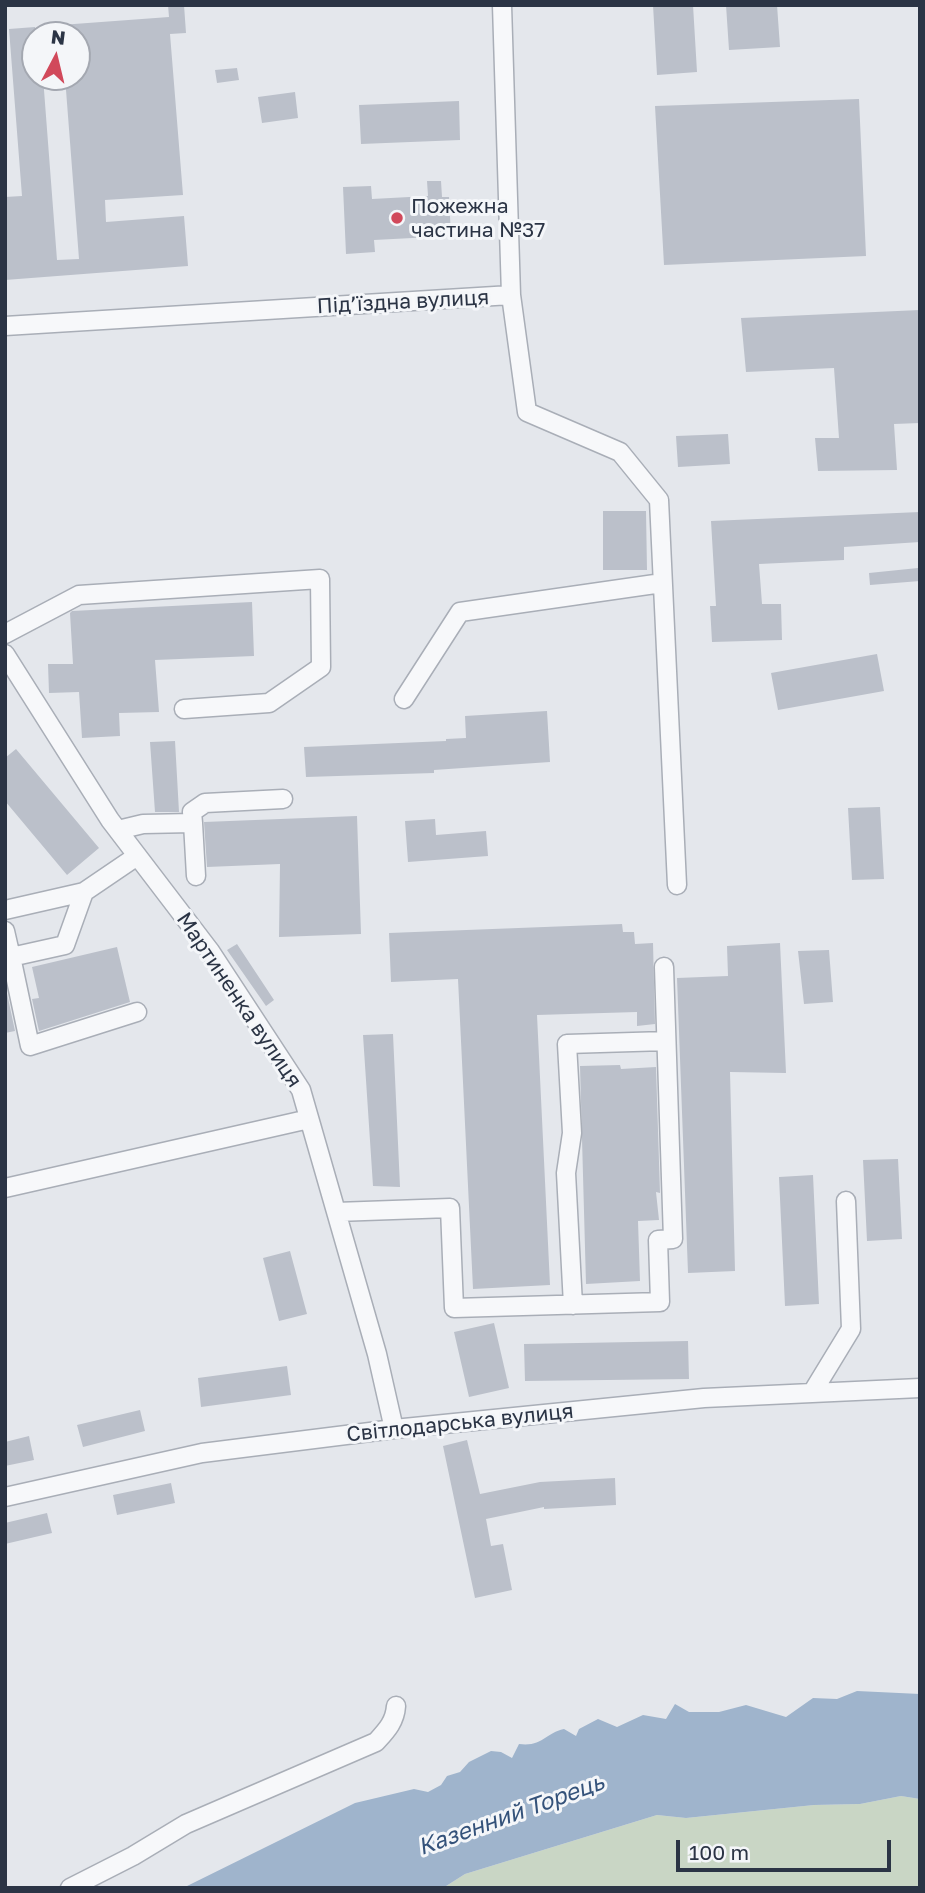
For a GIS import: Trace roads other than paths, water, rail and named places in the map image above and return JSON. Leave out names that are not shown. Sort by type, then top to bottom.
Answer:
[{"type":"street","name":"Під’їздна вулиця","points":[[5,326],[511,295],[502,5]]},
{"type":"street","points":[[511,295],[527,412],[620,452],[659,500],[677,885]]},
{"type":"street","points":[[5,634],[79,595],[320,579],[321,667],[269,703],[184,709]]},
{"type":"street","points":[[404,699],[460,612],[662,583]]},
{"type":"street","name":"Мартиненка вулиця","points":[[5,654],[118,830],[210,951],[301,1090],[377,1354],[394,1429]]},
{"type":"street","points":[[195,876],[192,812],[205,803],[283,799]]},
{"type":"street","points":[[118,830],[143,824],[192,823]]},
{"type":"street","points":[[5,910],[84,892],[137,856]]},
{"type":"street","points":[[9,963],[65,945],[84,892]]},
{"type":"street","points":[[5,931],[9,963],[30,1046],[137,1012]]},
{"type":"street","points":[[336,1212],[450,1208],[454,1308],[660,1302],[658,1240],[673,1239],[664,967]]},
{"type":"street","points":[[573,1305],[566,1173],[572,1133],[567,1044],[667,1041]]},
{"type":"street","points":[[5,1188],[309,1119]]},
{"type":"street","points":[[812,1393],[852,1329],[846,1201]]},
{"type":"street","name":"Світлодарська вулиця","points":[[5,1497],[202,1454],[394,1429],[704,1398],[920,1388]]},
{"type":"street","points":[[70,1888],[133,1856],[186,1824],[376,1742],[395,1717],[396,1706]]},
{"type":"water","name":"Казенний Торець","points":[[857,1691],[920,1694],[920,1799],[901,1796],[860,1804],[814,1805],[686,1818],[657,1815],[465,1874],[443,1888],[183,1888],[355,1803],[414,1789],[428,1792],[441,1785],[447,1776],[460,1772],[469,1762],[491,1751],[501,1752],[512,1758],[519,1744],[539,1742],[564,1729],[576,1736],[579,1729],[598,1719],[617,1727],[643,1715],[666,1719],[675,1704],[689,1712],[719,1712],[746,1705],[786,1717],[813,1698],[837,1699]]},
{"type":"place","name":"Пожежна частина №37","points":[[397,218]]}]
